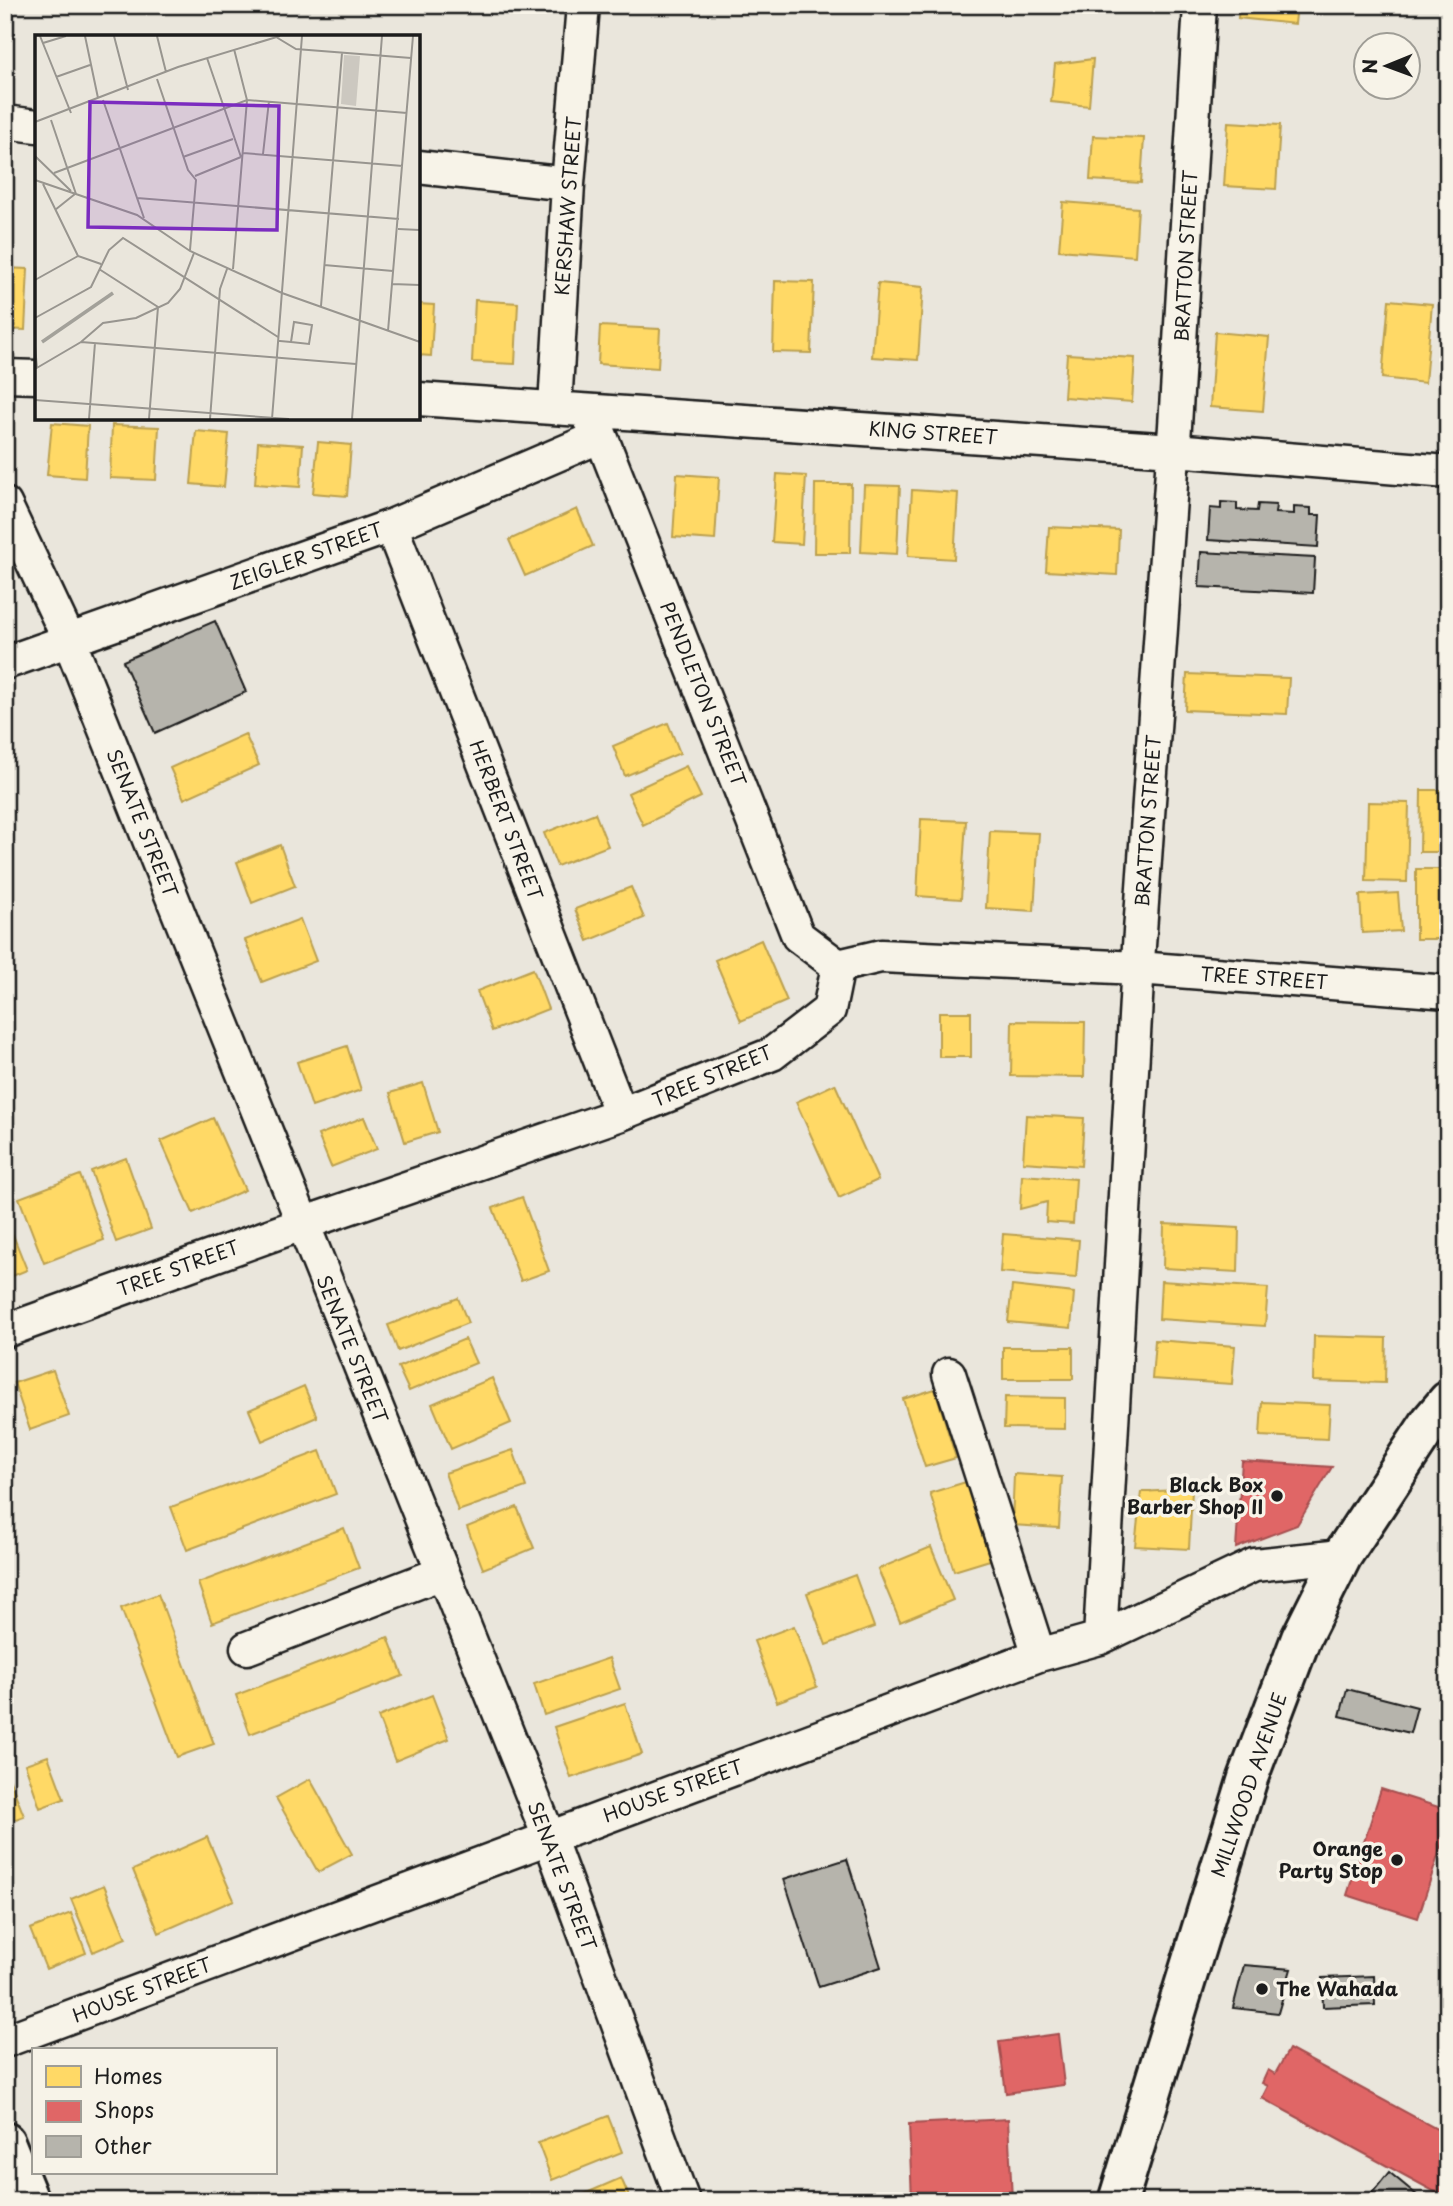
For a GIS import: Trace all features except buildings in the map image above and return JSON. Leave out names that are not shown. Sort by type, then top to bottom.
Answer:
[{"type":"main road","name":"MILLWOOD AVENUE","points":[[1118,2201],[1254,1762],[1301,1638],[1342,1556],[1431,1421],[1448,1401]]},
{"type":"main road","points":[[5,2142],[29,2201]]},
{"type":"street","name":"KERSHAW STREET","points":[[569,408],[568,184],[583,5]]},
{"type":"street","name":"BRATTON STREET","points":[[1100,1638],[1138,968],[1174,450],[1200,5]]},
{"type":"street","points":[[5,122],[35,126]]},
{"type":"street","points":[[420,167],[568,184]]},
{"type":"street","points":[[5,376],[35,377]]},
{"type":"street","name":"KING STREET","points":[[420,399],[1174,450],[1448,472]]},
{"type":"street","name":"PENDLETON STREET","points":[[569,408],[601,436],[798,936],[838,966]]},
{"type":"street","name":"ZEIGLER STREET","points":[[5,663],[391,526],[601,436]]},
{"type":"street","name":"SENATE STREET","points":[[5,504],[69,640],[549,1837],[683,2201]]},
{"type":"street","name":"HERBERT STREET","points":[[391,526],[621,1114]]},
{"type":"street","name":"TREE STREET","points":[[5,1331],[302,1224],[621,1114],[772,1054],[829,1010],[838,966],[881,956],[1138,968],[1448,992]]},
{"type":"street","points":[[949,1374],[1039,1655]]},
{"type":"street","name":"HOUSE STREET","points":[[5,2041],[1039,1655],[1100,1638],[1254,1565],[1342,1556]]},
{"type":"street","points":[[247,1648],[442,1573]]},
{"type":"place","name":"Black Box Barber Shop II","points":[[1277,1496]]},
{"type":"place","name":"Orange Party Stop","points":[[1397,1860]]},
{"type":"place","name":"The Wahada","points":[[1262,1989]]}]
